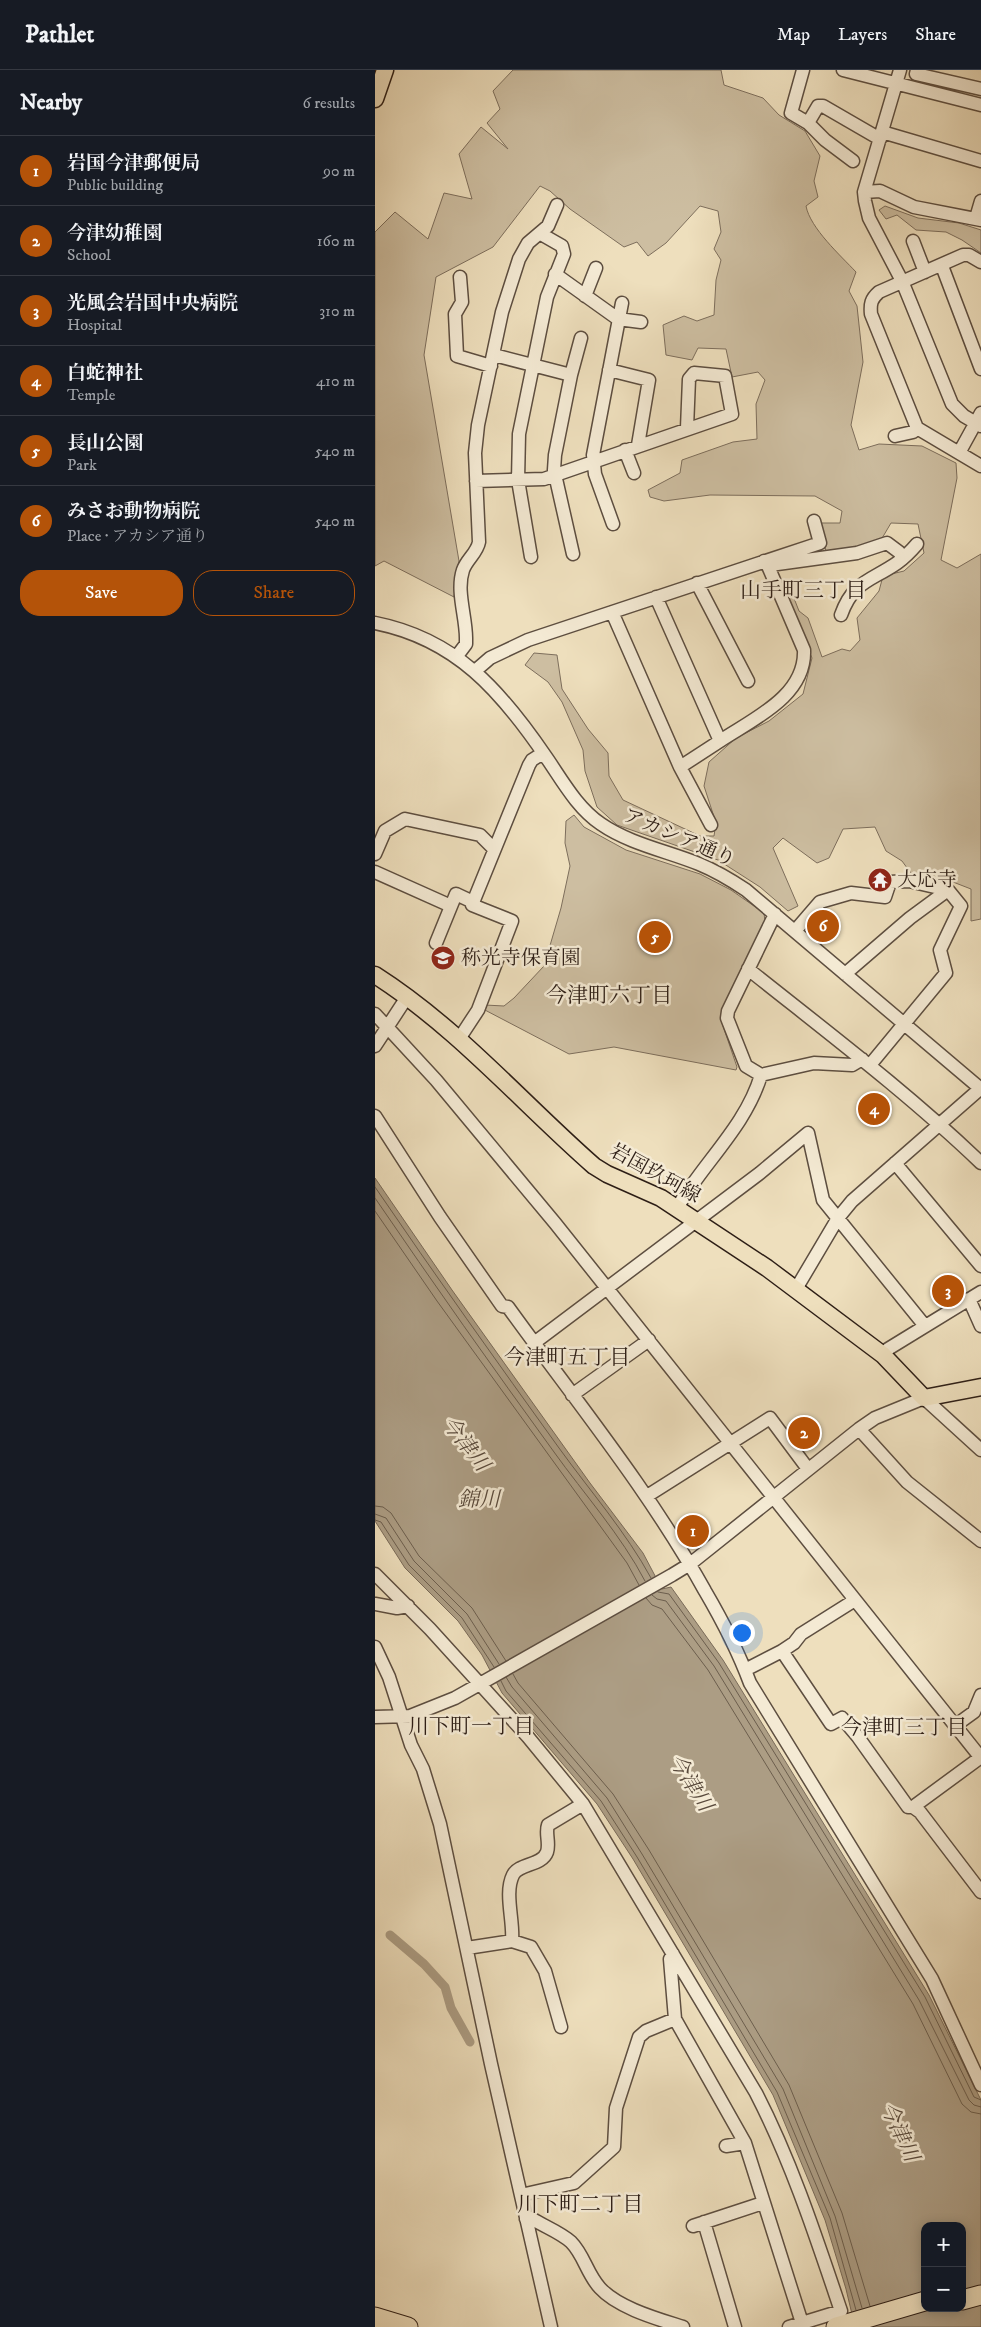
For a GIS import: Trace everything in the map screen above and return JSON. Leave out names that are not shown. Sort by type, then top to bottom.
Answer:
[{"type":"highway","points":[[966,2289],[981,2285]]},
{"type":"highway","points":[[966,2299],[981,2295]]},
{"type":"highway","points":[[841,2326],[921,2302]]},
{"type":"highway","points":[[873,2327],[923,2312]]},
{"type":"highway","points":[[375,2317],[408,2327]]},
{"type":"main road","points":[[375,99],[385,70]]},
{"type":"main road","name":"岩国玖珂線","points":[[375,975],[407,996],[459,1039],[594,1166],[607,1174],[661,1198],[796,1289],[883,1355],[924,1398]]},
{"type":"main road","points":[[924,1398],[981,1387]]},
{"type":"street","points":[[803,70],[791,113],[809,123],[825,140],[853,161]]},
{"type":"street","points":[[843,70],[896,85],[981,105]]},
{"type":"street","points":[[900,70],[865,192],[869,218],[903,281],[953,404],[964,416],[979,421],[959,453]]},
{"type":"street","points":[[917,70],[916,74],[981,89]]},
{"type":"street","points":[[809,123],[818,106],[823,106],[881,136],[981,162]]},
{"type":"street","points":[[865,192],[880,191],[914,207],[979,219],[981,201]]},
{"type":"street","points":[[457,656],[466,644],[467,638],[461,589],[463,570],[478,548],[479,542],[475,453],[478,424],[502,312],[513,272],[528,243],[541,234],[548,226],[557,205]]},
{"type":"street","points":[[531,557],[518,480],[519,434],[547,297],[563,254],[561,246],[541,234]]},
{"type":"street","points":[[913,240],[925,272]]},
{"type":"street","points":[[981,262],[969,255],[963,255],[942,266],[903,281],[873,297],[870,305],[871,314],[917,428],[981,466]]},
{"type":"street","points":[[942,266],[981,369]]},
{"type":"street","points":[[585,296],[595,268]]},
{"type":"street","points":[[555,274],[618,319],[641,322]]},
{"type":"street","points":[[460,277],[462,302],[455,314],[457,356],[533,364],[571,375]]},
{"type":"street","points":[[613,524],[593,462],[622,303]]},
{"type":"street","points":[[573,554],[555,475],[555,455],[571,375],[581,338]]},
{"type":"street","points":[[609,370],[649,380],[638,445]]},
{"type":"street","points":[[476,481],[544,479],[732,414],[725,376],[695,373],[689,379],[687,428]]},
{"type":"street","points":[[895,436],[913,432],[917,428]]},
{"type":"street","points":[[625,450],[635,473]]},
{"type":"street","points":[[475,671],[490,658],[528,640],[697,583],[766,563],[820,542],[814,521]]},
{"type":"street","points":[[766,563],[857,553],[887,543],[899,552],[903,558]]},
{"type":"street","points":[[841,615],[847,599],[865,580],[903,558],[917,544]]},
{"type":"street","points":[[680,767],[766,710],[792,689],[801,676],[805,662],[804,650],[766,563]]},
{"type":"street","points":[[697,583],[748,681]]},
{"type":"street","points":[[656,597],[720,741]]},
{"type":"street","points":[[612,612],[680,767],[711,824]]},
{"type":"street","name":"アカシア通り","points":[[375,623],[406,630],[444,647],[457,656],[475,671],[515,714],[583,809],[601,824],[624,837],[700,864],[725,876],[775,914],[981,1088]]},
{"type":"street","points":[[459,1039],[478,1010],[511,922],[472,905],[531,760],[543,753]]},
{"type":"street","points":[[375,854],[385,831],[405,819],[480,835],[494,849]]},
{"type":"street","points":[[375,872],[451,906]]},
{"type":"street","points":[[775,914],[728,1011],[727,1018],[746,1066],[761,1075],[814,1063],[852,1065],[866,1062],[904,1023],[946,973],[940,950],[961,906],[948,890],[909,881],[890,882],[885,897],[851,893],[819,902],[795,931]]},
{"type":"street","points":[[845,974],[910,918],[948,890]]},
{"type":"street","points":[[436,943],[456,894],[473,902]]},
{"type":"street","points":[[748,969],[866,1062],[939,1123],[981,1163]]},
{"type":"street","points":[[375,1046],[407,996]]},
{"type":"street","points":[[375,1014],[501,1157],[981,1758],[913,1807]]},
{"type":"street","points":[[677,1208],[716,1155],[745,1110],[761,1075]]},
{"type":"street","points":[[796,1289],[839,1218],[852,1201],[981,1088]]},
{"type":"street","points":[[375,1116],[479,1274],[502,1306],[508,1306],[647,1496],[690,1564],[737,1651],[750,1683],[932,1979],[981,2085]]},
{"type":"street","points":[[534,1343],[760,1173],[809,1133],[823,1200],[925,1326]]},
{"type":"street","points":[[895,1163],[981,1266]]},
{"type":"street","points":[[883,1355],[888,1349],[981,1292]]},
{"type":"street","points":[[969,1299],[981,1326]]},
{"type":"street","points":[[572,1395],[649,1340]]},
{"type":"street","points":[[375,1717],[403,1718],[428,1710],[483,1682],[672,1575],[690,1564],[875,1418],[924,1398],[981,1450]]},
{"type":"street","points":[[647,1496],[770,1418],[808,1469]]},
{"type":"street","points":[[859,1429],[907,1482],[981,1541]]},
{"type":"street","points":[[375,1574],[483,1682],[583,1804],[732,2049],[773,2127],[804,2201],[841,2311],[789,2327]]},
{"type":"street","points":[[745,1670],[781,1652],[794,1643],[801,1634],[855,1600]]},
{"type":"street","points":[[375,1604],[397,1608],[408,1606]]},
{"type":"street","points":[[375,1647],[389,1677],[431,1792],[551,2327]]},
{"type":"street","points":[[781,1652],[831,1724],[842,1718],[859,1737],[908,1807],[913,1807],[920,1812],[981,1892]]},
{"type":"street","points":[[955,1725],[974,1712],[981,1696]]},
{"type":"street","points":[[512,1941],[513,1926],[510,1893],[512,1876],[516,1871],[536,1862],[547,1852],[548,1825],[583,1804]]},
{"type":"street","points":[[467,1948],[512,1941],[531,1946],[545,1971],[561,2027]]},
{"type":"street","points":[[673,1954],[670,1959],[675,2020],[745,2143],[802,2323]]},
{"type":"street","points":[[521,2195],[575,2183],[614,2146],[616,2140],[616,2108],[639,2037],[646,2031],[675,2020]]},
{"type":"street","points":[[726,2146],[745,2143]]},
{"type":"street","points":[[735,2327],[699,2224],[763,2203]]},
{"type":"street","points":[[526,2219],[531,2218],[571,2242],[592,2277],[609,2296],[645,2314],[683,2327]]},
{"type":"shaded area","points":[[513,70],[721,70],[724,85],[763,98],[779,115],[805,131],[820,156],[814,181],[818,197],[806,206],[813,223],[856,272],[849,291],[857,306],[863,362],[851,425],[859,450],[879,444],[922,446],[956,463],[957,478],[941,560],[957,568],[981,554],[981,919],[971,921],[971,889],[953,882],[913,876],[902,861],[886,851],[875,827],[843,829],[829,858],[817,863],[783,838],[773,848],[798,906],[788,911],[760,887],[718,860],[617,825],[597,807],[585,771],[583,750],[562,702],[548,682],[525,665],[534,653],[557,655],[562,689],[588,729],[608,753],[609,776],[623,800],[700,836],[714,836],[716,823],[704,786],[709,762],[736,738],[769,721],[803,694],[812,658],[787,600],[782,583],[788,583],[799,611],[808,618],[822,657],[842,649],[850,651],[860,640],[857,618],[879,591],[883,576],[904,571],[924,553],[918,524],[891,523],[881,540],[854,548],[826,552],[821,523],[840,523],[842,511],[815,496],[710,495],[664,501],[650,497],[648,490],[680,473],[682,460],[733,442],[757,439],[756,404],[765,380],[758,372],[732,377],[726,349],[698,348],[692,360],[666,355],[663,325],[684,316],[697,321],[714,315],[716,280],[721,260],[714,249],[721,232],[718,211],[700,206],[666,243],[648,256],[637,242],[624,247],[570,209],[550,191],[540,186],[493,247],[436,277],[424,355],[459,561],[454,597],[384,561],[375,566],[375,232],[395,212],[428,239],[444,193],[472,199],[459,154],[481,127],[508,149],[487,123],[500,109],[493,91]]},
{"type":"shaded area","points":[[885,206],[918,218],[959,223],[981,230],[981,253],[946,232],[916,230],[897,215],[886,219],[879,210]]},
{"type":"shaded area","points":[[574,815],[584,827],[626,850],[700,874],[731,890],[764,913],[765,922],[721,1014],[722,1023],[737,1067],[736,1070],[614,1047],[569,1054],[483,1009],[485,1005],[504,1006],[544,966],[561,908],[570,866],[565,843],[566,821]]},
{"type":"water","name":"錦川","points":[[375,1178],[452,1290],[590,1483],[643,1553],[662,1589],[671,1587],[723,1660],[929,1995],[981,2100],[981,2327],[855,2327],[846,2289],[825,2220],[773,2095],[633,1859],[597,1804],[502,1693],[482,1655],[458,1621],[405,1568],[375,1521]]},
{"type":"waterway","points":[[390,1935],[424,1964],[445,1987],[451,2008],[470,2042]]},
{"type":"place","name":"大応寺","points":[[880,880]]},
{"type":"place","name":"みさお動物病院","points":[[823,926]]},
{"type":"place","name":"長山公園","points":[[655,937]]},
{"type":"place","name":"称光寺保育園","points":[[443,958]]},
{"type":"place","name":"白蛇神社","points":[[874,1109]]},
{"type":"place","name":"光風会岩国中央病院","points":[[948,1291]]},
{"type":"place","name":"今津幼稚園","points":[[804,1433]]},
{"type":"place","name":"岩国今津郵便局","points":[[693,1531]]},
{"type":"district","name":"山手町三丁目","points":[[803,591]]},
{"type":"district","name":"今津町六丁目","points":[[609,996]]},
{"type":"district","name":"今津町五丁目","points":[[567,1358]]},
{"type":"district","name":"川下町一丁目","points":[[471,1727]]},
{"type":"district","name":"今津町三丁目","points":[[904,1728]]},
{"type":"district","name":"川下町二丁目","points":[[580,2205]]},
{"type":"water label","name":"今津川","points":[[465,1444]]},
{"type":"water label","name":"今津川","points":[[690,1783]]},
{"type":"water label","name":"今津川","points":[[899,2132]]}]
